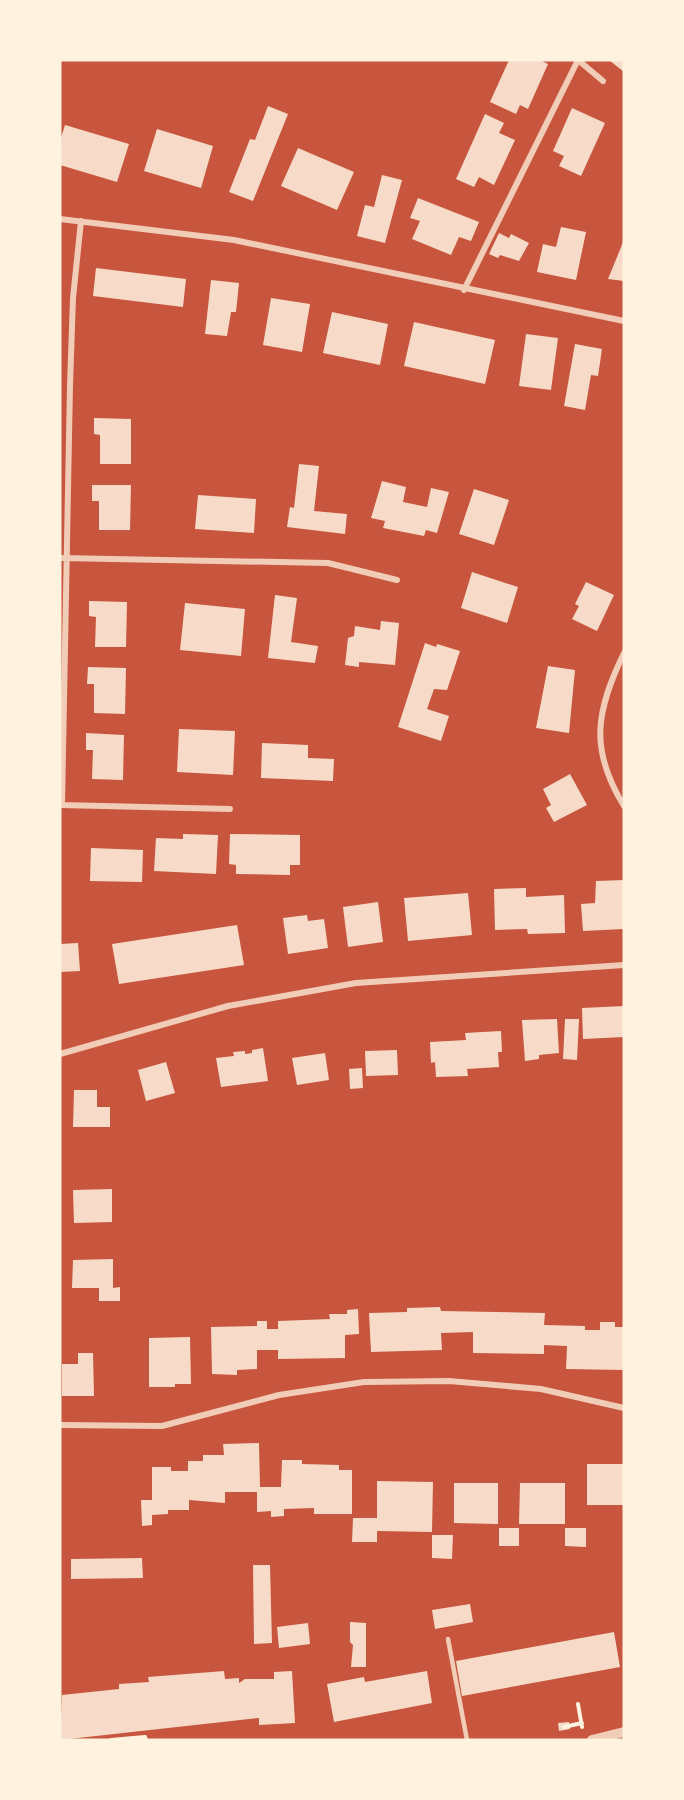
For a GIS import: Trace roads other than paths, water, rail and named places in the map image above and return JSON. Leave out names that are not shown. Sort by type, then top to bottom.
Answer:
[{"type":"street","points":[[464,290],[578,60],[603,81]]},
{"type":"street","points":[[60,219],[234,240],[464,290],[624,321]]},
{"type":"street","points":[[81,221],[73,298],[64,558],[61,805],[230,809]]},
{"type":"street","points":[[64,558],[328,563],[397,580]]},
{"type":"street","points":[[624,653],[611,680],[601,715],[600,748],[609,782],[624,806]]},
{"type":"street","points":[[60,1054],[228,1006],[356,983],[624,965]]},
{"type":"street","points":[[60,1425],[162,1426],[279,1395],[364,1382],[449,1381],[541,1389],[624,1408]]},
{"type":"street","points":[[592,1740],[624,1732]]},
{"type":"lane","points":[[448,1639],[467,1740]]}]
